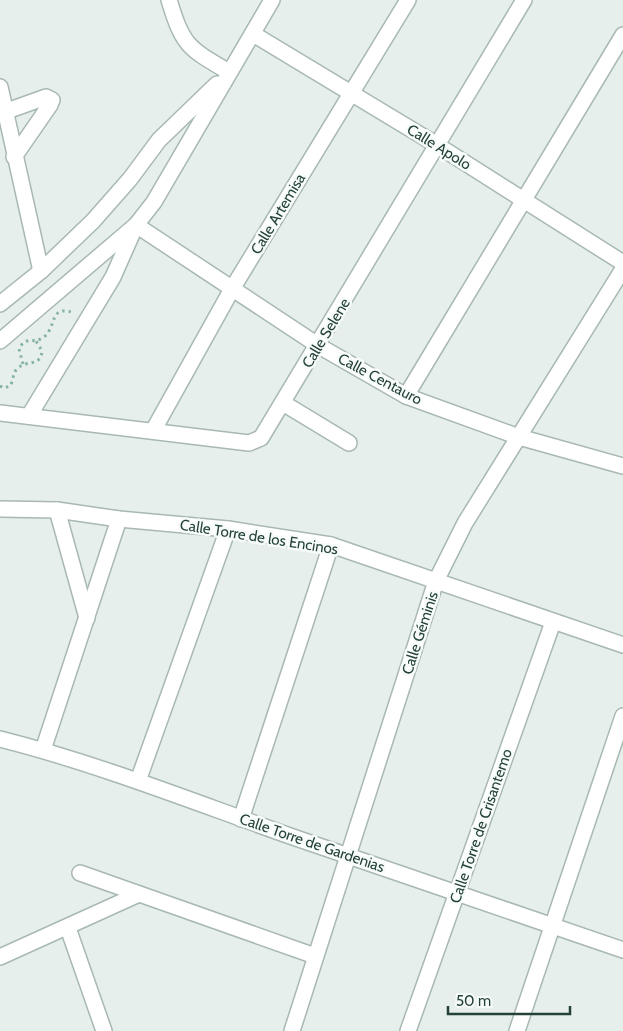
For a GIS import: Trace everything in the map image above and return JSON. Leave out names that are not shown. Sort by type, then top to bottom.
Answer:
[{"type":"street","points":[[168,0],[178,31],[194,51],[229,72]]},
{"type":"street","points":[[29,416],[113,277],[136,225],[170,178],[229,72],[272,0]]},
{"type":"street","name":"Calle Artemisa","points":[[153,431],[232,289],[408,0]]},
{"type":"street","name":"Calle Selene","points":[[0,413],[249,443],[256,442],[261,438],[318,346],[524,0]]},
{"type":"street","name":"Calle Apolo","points":[[253,34],[437,145],[623,263]]},
{"type":"street","points":[[406,396],[623,35]]},
{"type":"street","points":[[0,304],[41,271],[93,221],[130,179],[159,140],[229,72]]},
{"type":"street","points":[[0,87],[7,111],[14,157],[41,271]]},
{"type":"street","points":[[7,111],[46,97],[52,100],[14,157]]},
{"type":"street","points":[[0,341],[136,225]]},
{"type":"street","name":"Calle Centauro","points":[[136,225],[318,346],[406,396],[519,437],[623,466]]},
{"type":"street","name":"Calle Géminis","points":[[292,1031],[436,581],[465,523],[623,269]]},
{"type":"street","points":[[283,402],[349,443]]},
{"type":"street","name":"Calle Torre de los Encinos","points":[[0,509],[57,510],[119,519],[228,529],[331,545],[623,646]]},
{"type":"street","points":[[57,510],[87,618]]},
{"type":"street","points":[[43,750],[119,519]]},
{"type":"street","points":[[138,780],[228,529]]},
{"type":"street","points":[[241,819],[331,545]]},
{"type":"street","name":"Calle Torre de Crisantemo","points":[[408,1031],[553,622]]},
{"type":"street","points":[[517,1031],[623,716]]},
{"type":"street","name":"Calle Torre de Gardenias","points":[[0,739],[43,750],[138,780],[241,819],[623,950]]},
{"type":"street","points":[[80,873],[315,956]]},
{"type":"street","points":[[0,957],[68,928],[139,894]]},
{"type":"street","points":[[68,928],[104,1031]]},
{"type":"path","points":[[23,364],[19,355],[21,346],[29,340],[36,341],[48,333],[53,318],[61,312],[68,311],[89,318]]},
{"type":"path","points":[[0,386],[4,388],[10,386],[14,372],[23,364],[34,363],[41,358],[41,348],[36,341]]}]
